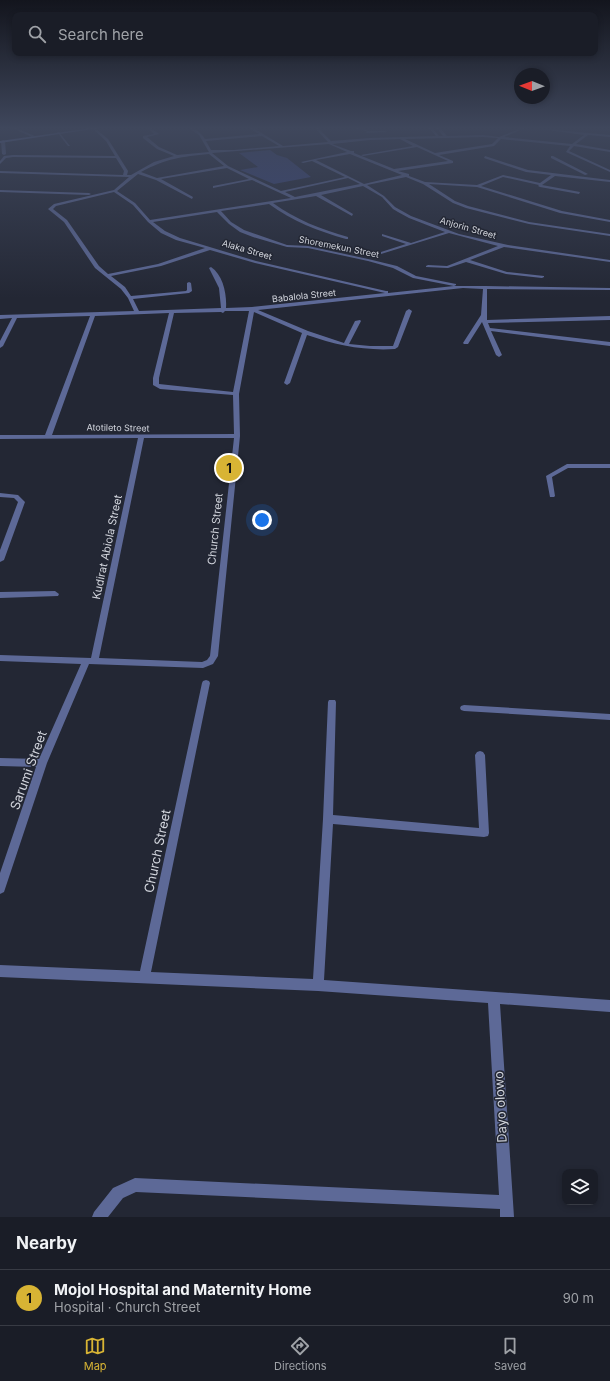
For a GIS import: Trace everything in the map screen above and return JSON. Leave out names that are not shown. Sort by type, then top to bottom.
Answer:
[{"type":"street","points":[[121,185],[114,191],[56,205],[50,209],[66,221],[88,256],[97,267],[123,288],[130,298],[137,313]]},
{"type":"street","points":[[168,185],[192,198]]},
{"type":"street","points":[[214,187],[224,185]]},
{"type":"street","points":[[265,185],[294,198]]},
{"type":"street","points":[[281,192],[314,185]]},
{"type":"street","points":[[149,221],[317,195],[369,185]]},
{"type":"street","points":[[428,185],[454,202],[496,215],[547,227],[610,235]]},
{"type":"street","points":[[461,185],[477,186],[561,212],[610,221]]},
{"type":"street","points":[[541,185],[542,187],[578,193]]},
{"type":"street","name":"Anjorin Street","points":[[364,186],[386,199],[394,208],[409,216],[449,232],[503,246],[610,261]]},
{"type":"street","points":[[0,191],[58,192],[97,195]]},
{"type":"street","name":"Alaka Street","points":[[114,191],[134,204],[149,221],[163,232],[178,239],[255,262],[390,294]]},
{"type":"street","points":[[317,195],[352,215]]},
{"type":"street","points":[[269,202],[286,216],[298,222],[346,238]]},
{"type":"street","name":"Shoremekun Street","points":[[219,211],[230,223],[242,231],[254,236],[287,246],[308,248],[368,260],[395,267],[415,276],[463,287]]},
{"type":"street","points":[[384,253],[449,232]]},
{"type":"street","points":[[384,235],[410,244]]},
{"type":"street","points":[[428,266],[443,268],[503,246]]},
{"type":"street","points":[[108,275],[159,265],[211,248]]},
{"type":"street","points":[[466,260],[506,273],[542,277]]},
{"type":"street","points":[[211,268],[220,282],[224,295],[223,311]]},
{"type":"street","points":[[130,298],[187,292],[190,291],[189,283]]},
{"type":"street","name":"Babalola Street","points":[[0,317],[223,311],[463,287],[610,289]]},
{"type":"street","points":[[485,287],[485,322],[499,354]]},
{"type":"street","points":[[252,309],[305,332],[346,345],[362,347],[395,347],[409,311]]},
{"type":"street","name":"Church Street","points":[[90,662],[203,665],[210,662],[214,656],[237,436],[236,394],[252,309]]},
{"type":"street","points":[[172,312],[156,378],[156,385],[160,387],[236,394]]},
{"type":"street","points":[[48,436],[94,315]]},
{"type":"street","points":[[466,343],[484,315]]},
{"type":"street","points":[[0,346],[15,317]]},
{"type":"street","points":[[485,322],[610,318]]},
{"type":"street","points":[[346,345],[358,321]]},
{"type":"street","points":[[489,329],[610,344]]},
{"type":"street","points":[[286,382],[305,332]]},
{"type":"street","name":"Atotileto Street","points":[[0,437],[48,436],[141,438],[237,436]]},
{"type":"street","name":"Kudirat Abiola Street","points":[[90,662],[141,438]]},
{"type":"street","points":[[552,496],[549,476],[567,466],[610,466]]},
{"type":"street","points":[[0,495],[16,496],[22,502],[0,560]]},
{"type":"street","points":[[0,595],[55,594]]},
{"type":"street","points":[[0,658],[90,662]]},
{"type":"street","name":"Sarumi Street","points":[[0,889],[42,763],[90,662]]},
{"type":"street","name":"Church Street","points":[[144,978],[206,683]]},
{"type":"street","points":[[318,985],[328,819],[332,702]]},
{"type":"street","points":[[464,708],[610,717]]},
{"type":"street","points":[[328,819],[484,833],[480,755]]},
{"type":"street","points":[[0,762],[42,763]]},
{"type":"street","points":[[0,972],[318,985],[610,1006]]},
{"type":"street","name":"Dayo olowo","points":[[494,998],[507,1217]]},
{"type":"street","points":[[99,1217],[118,1193],[135,1185],[506,1202]]},
{"type":"place","name":"Mojol Hospital and Maternity Home","points":[[229,468]]}]
